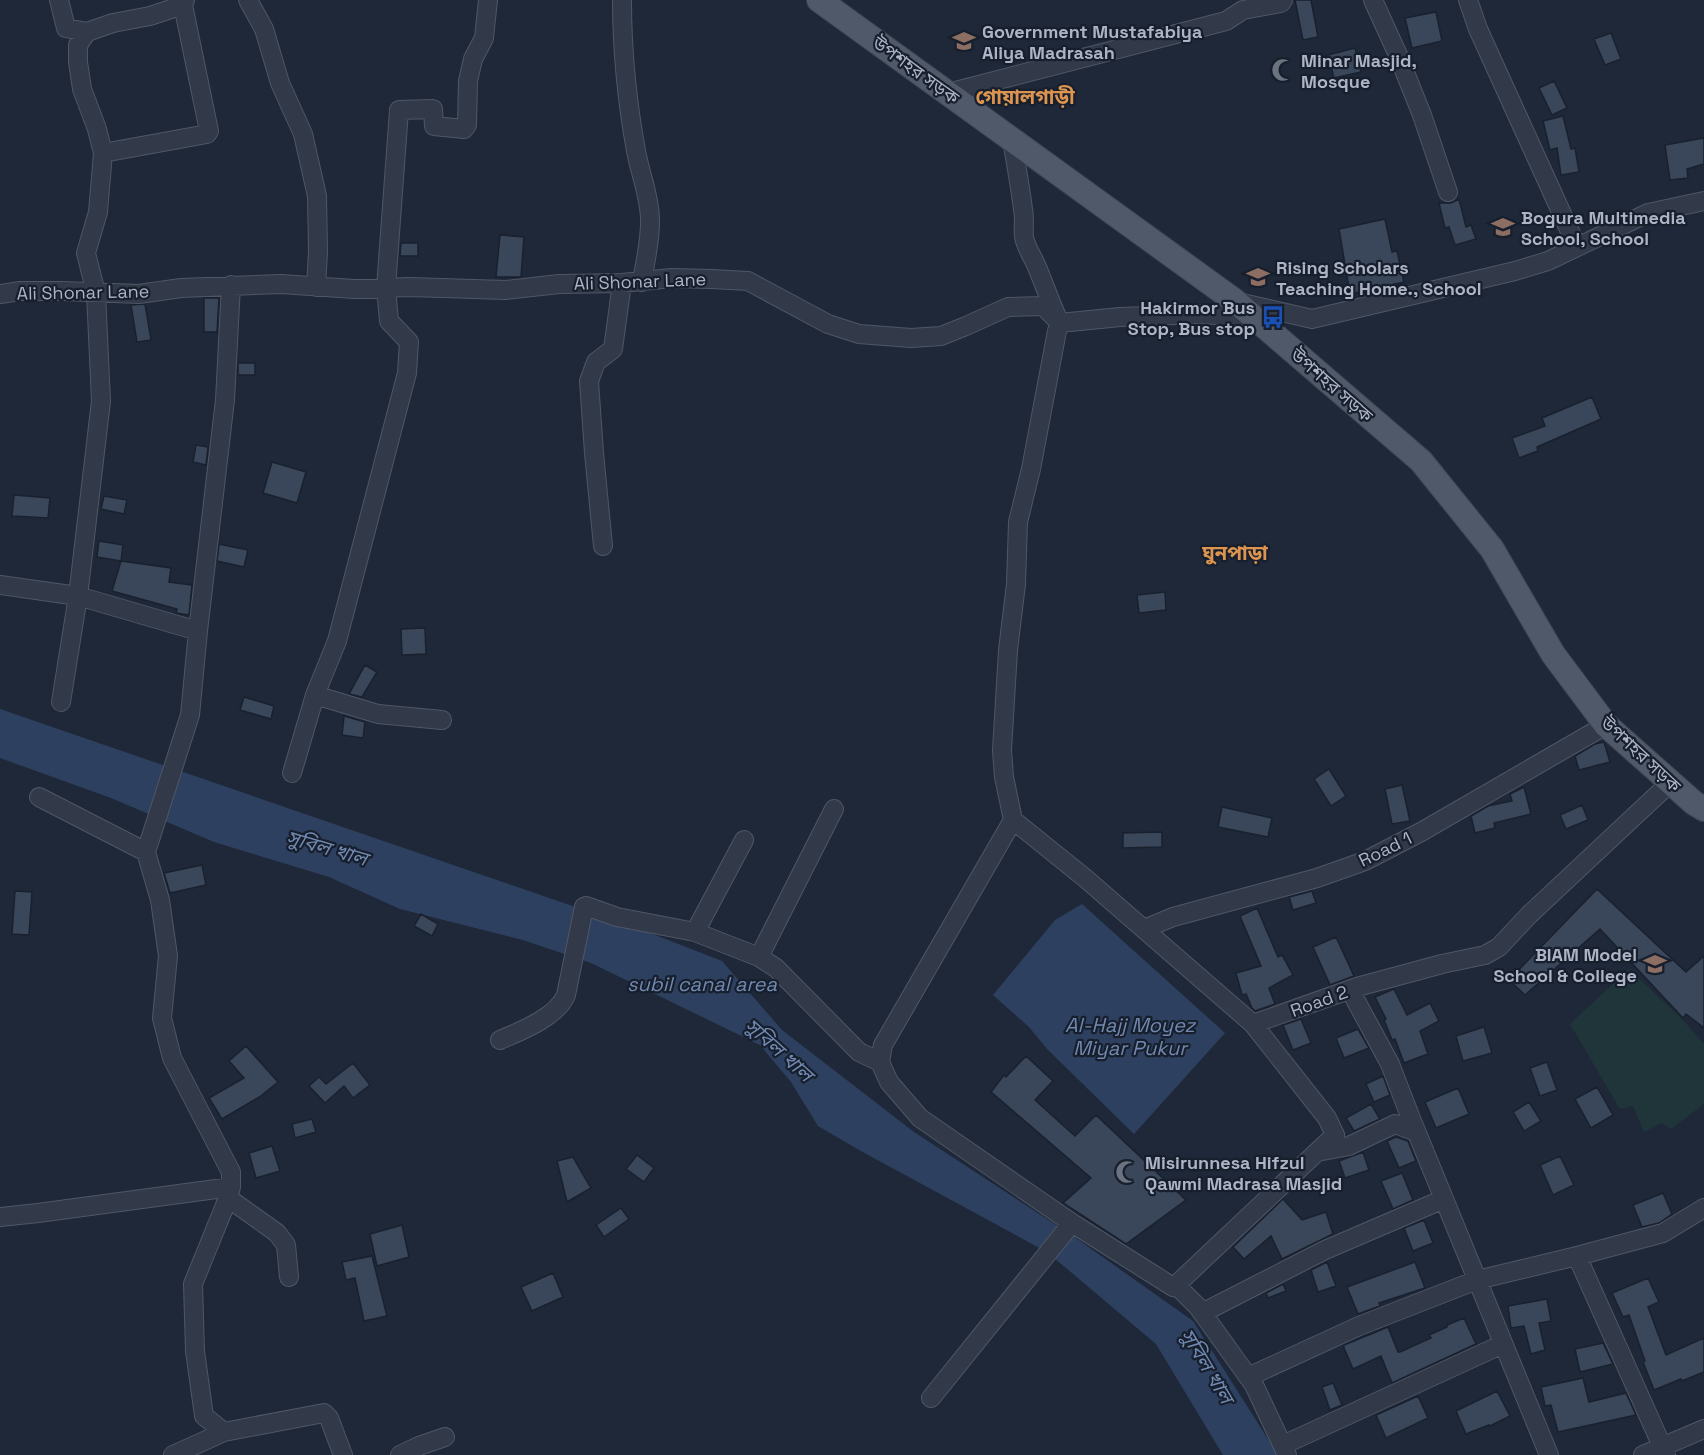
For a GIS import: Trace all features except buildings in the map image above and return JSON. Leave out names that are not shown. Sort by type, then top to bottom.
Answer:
[{"type":"main road","name":"উপশহর সড়ক","points":[[819,0],[1235,301],[1421,461],[1492,549],[1553,654],[1606,725],[1694,803],[1704,809]]},
{"type":"street","points":[[58,0],[66,28],[87,32],[113,23],[150,16],[184,3],[209,131],[207,134],[103,153]]},
{"type":"street","points":[[248,0],[264,29],[280,83],[303,134],[317,196],[316,287]]},
{"type":"street","points":[[292,773],[315,695],[337,640],[406,373],[409,342],[389,321],[386,288],[399,110],[433,108],[434,126],[464,129],[467,125],[468,81],[473,59],[484,38],[488,0]]},
{"type":"street","points":[[622,0],[624,56],[631,122],[636,155],[647,193],[650,220],[642,282]]},
{"type":"street","points":[[948,93],[1226,21],[1243,10],[1281,3],[1283,0]]},
{"type":"street","points":[[1373,0],[1422,115],[1448,192]]},
{"type":"street","points":[[1468,0],[1478,28],[1577,247]]},
{"type":"street","points":[[61,702],[78,596],[100,401],[96,293],[86,253],[98,212],[103,153],[82,89],[78,62],[78,45],[87,32]]},
{"type":"street","points":[[1012,140],[1024,211],[1024,237],[1060,323],[1032,469],[1018,522],[1016,584],[1008,650],[1002,750],[1004,777],[1013,820],[1085,878],[1253,1024],[1327,1118],[1335,1135],[1173,1287],[1072,1223],[920,1118],[889,1082],[880,1062],[883,1045],[1013,820]]},
{"type":"street","points":[[1235,301],[1312,318],[1515,272],[1548,261],[1648,213],[1704,201]]},
{"type":"street","name":"Ali Shonar Lane","points":[[0,294],[20,291],[62,291],[139,294],[181,288],[281,284],[316,287],[507,290],[559,284],[622,284],[672,278],[748,281],[828,324],[859,334],[911,338],[941,336],[1008,308],[1043,306],[1060,323]]},
{"type":"street","points":[[603,546],[589,381],[596,362],[613,350],[622,284]]},
{"type":"street","points":[[224,1432],[204,1416],[195,1351],[193,1284],[229,1193],[231,1173],[172,1058],[162,1018],[168,956],[160,900],[146,852],[190,715],[225,400],[231,285]]},
{"type":"street","points":[[1060,323],[1120,317],[1203,314],[1255,318]]},
{"type":"street","points":[[0,585],[78,596],[198,631]]},
{"type":"street","points":[[315,695],[378,714],[442,720]]},
{"type":"street","name":"Road 1","points":[[1144,929],[1173,917],[1307,881],[1365,861],[1606,725]]},
{"type":"street","name":"Road 2","points":[[1253,1024],[1350,990],[1442,964],[1485,955],[1499,947],[1529,915],[1671,782]]},
{"type":"street","points":[[39,797],[146,852]]},
{"type":"street","points":[[759,957],[834,808]]},
{"type":"street","points":[[695,932],[744,840]]},
{"type":"street","points":[[500,1040],[529,1028],[561,1004],[566,995],[586,906],[617,917],[695,932],[759,957],[776,968],[859,1052],[880,1062]]},
{"type":"street","points":[[1350,990],[1390,1064],[1549,1455]]},
{"type":"street","points":[[1317,1152],[1349,1146],[1395,1124],[1416,1132]]},
{"type":"street","points":[[0,1217],[229,1193],[277,1233],[286,1245],[289,1277]]},
{"type":"street","points":[[1202,1313],[1325,1250],[1444,1199]]},
{"type":"street","points":[[1248,1377],[1359,1326],[1477,1280],[1663,1233],[1704,1208]]},
{"type":"street","points":[[931,1398],[1072,1223]]},
{"type":"street","points":[[1577,1256],[1664,1451]]},
{"type":"street","points":[[1176,1285],[1202,1313],[1254,1385],[1285,1450],[1503,1344]]},
{"type":"street","points":[[173,1455],[224,1432],[324,1413],[329,1418],[343,1455]]},
{"type":"street","points":[[1643,1455],[1664,1451],[1704,1429]]},
{"type":"street","points":[[400,1455],[445,1437]]},
{"type":"green space","points":[[1629,969],[1681,1018],[1704,1044],[1704,1104],[1671,1129],[1662,1123],[1644,1132],[1633,1106],[1620,1109],[1570,1024]]},
{"type":"water","name":"subil canal area","points":[[0,709],[645,931],[722,961],[782,1030],[914,1132],[1073,1236],[1193,1321],[1278,1455],[1223,1455],[1156,1344],[1047,1252],[818,1126],[791,1082],[760,1045],[591,963],[523,940],[400,909],[329,877],[214,842],[111,798],[0,758]]},
{"type":"water","name":"Al-Hajj Moyez Miyar Pukur","points":[[1082,904],[1225,1033],[1134,1134],[1047,1049],[1029,1027],[993,995],[1055,920]]},
{"type":"place","name":"Government Mustafabiya Aliya Madrasah","points":[[964,41]]},
{"type":"place","name":"Minar Masjid, Mosque","points":[[1283,70]]},
{"type":"place","name":"Bogura Multimedia School, School","points":[[1503,227]]},
{"type":"place","name":"Rising Scholars Teaching Home., School","points":[[1258,277]]},
{"type":"place","name":"Hakirmor Bus Stop, Bus stop","points":[[1273,317]]},
{"type":"place","name":"BIAM Model School & College","points":[[1655,964]]},
{"type":"place","name":"Misirunnesa Hifzul Qawmi Madrasa Masjid","points":[[1127,1172]]},
{"type":"district","name":"গোয়ালগাড়ী","points":[[1025,97]]},
{"type":"district","name":"ঘুনপাড়া","points":[[1235,553]]},
{"type":"water label","name":"সুবিল খাল","points":[[327,848]]},
{"type":"water label","name":"সুবিল খাল","points":[[779,1050]]},
{"type":"water label","name":"সুবিল খাল","points":[[1207,1366]]}]
